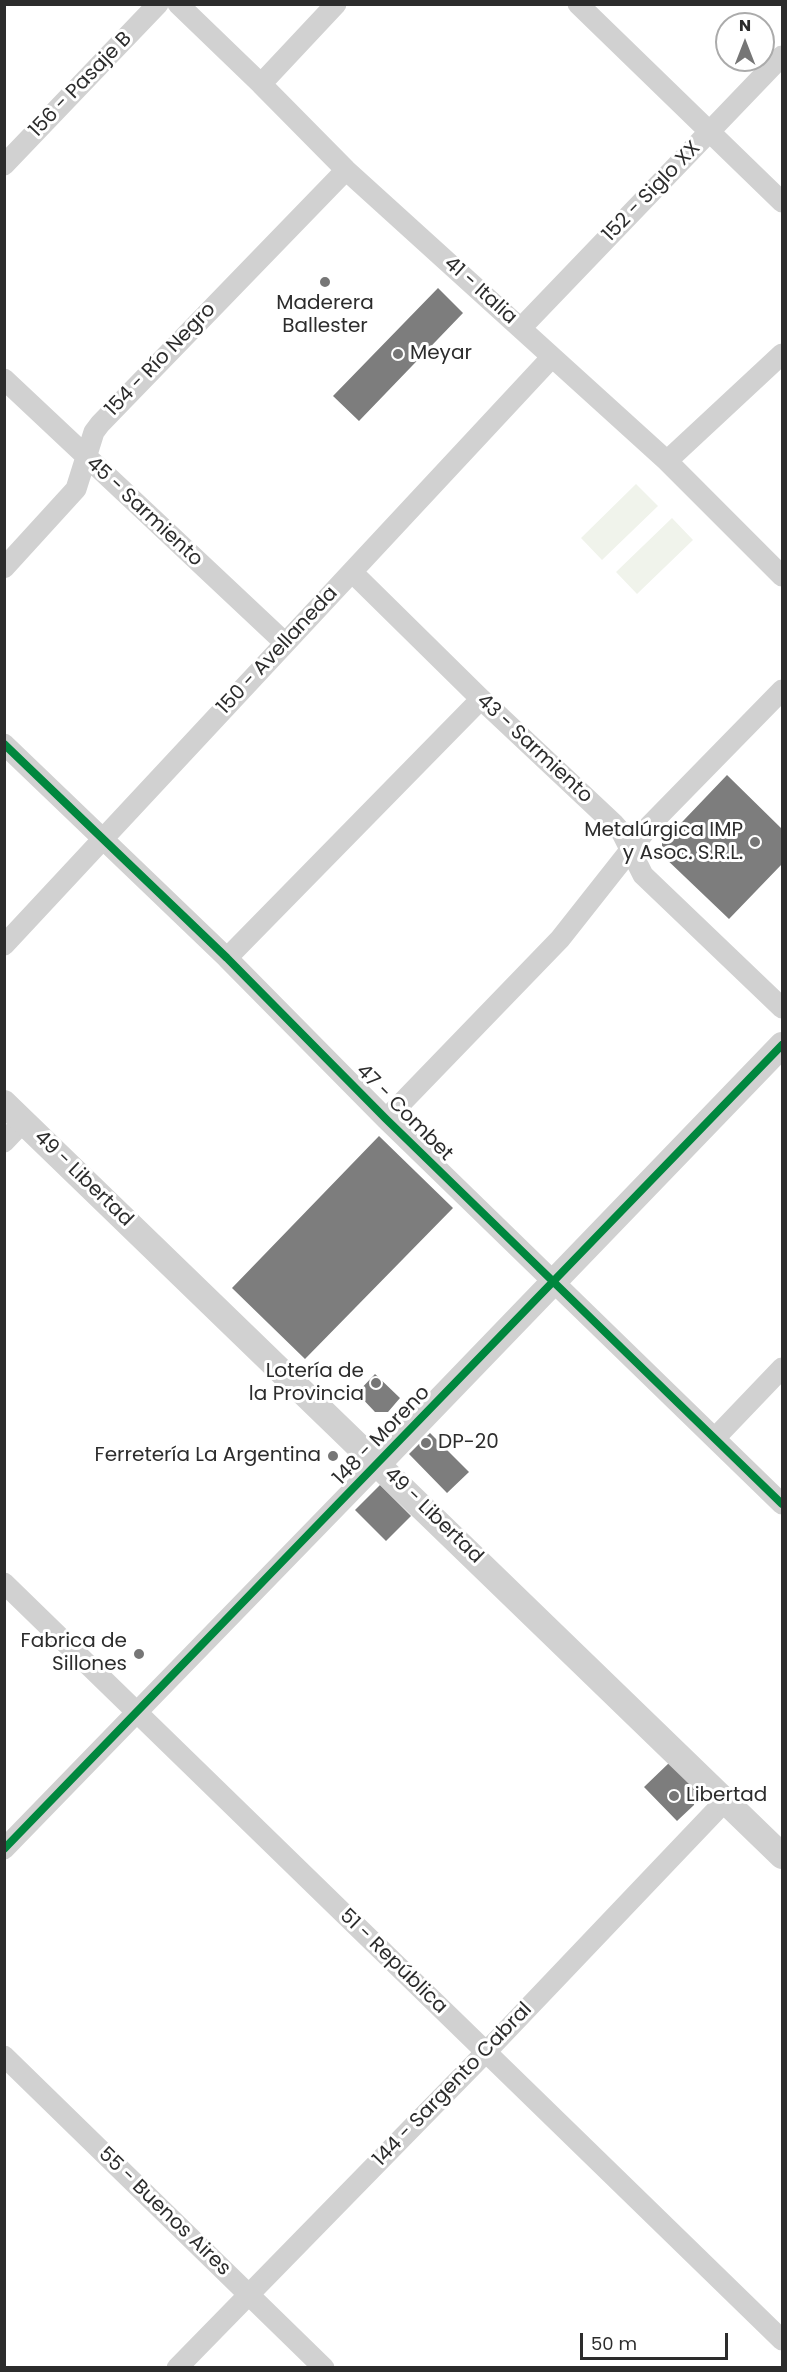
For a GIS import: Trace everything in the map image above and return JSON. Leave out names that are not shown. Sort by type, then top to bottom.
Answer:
[{"type":"street","name":"156 - Pasaje B","points":[[4,165],[158,4]]},
{"type":"street","name":"41 - Italia","points":[[178,4],[346,170],[668,461],[783,576]]},
{"type":"street","points":[[261,84],[336,4]]},
{"type":"street","points":[[578,4],[783,202]]},
{"type":"street","name":"152 - Siglo XX","points":[[521,328],[783,56]]},
{"type":"street","name":"154 - Río Negro","points":[[4,568],[76,489],[94,432],[100,424],[346,170]]},
{"type":"street","points":[[668,461],[783,354]]},
{"type":"street","name":"150 - Avellaneda","points":[[4,945],[552,357]]},
{"type":"street","name":"45 - Sarmiento","points":[[4,380],[285,643]]},
{"type":"street","name":"43 - Sarmiento","points":[[352,572],[481,699],[614,824],[643,875],[783,1008]]},
{"type":"street","points":[[386,1119],[560,939],[650,825],[783,690]]},
{"type":"street","points":[[227,958],[481,699]]},
{"type":"street","name":"47 - Combet","points":[[4,744],[227,958],[386,1119],[783,1504]]},
{"type":"street","name":"148 - Moreno","points":[[4,1849],[783,1045]]},
{"type":"street","name":"49 - Libertad","points":[[4,1103],[783,1856]]},
{"type":"street","points":[[4,1142],[23,1122]]},
{"type":"street","points":[[716,1437],[783,1368]]},
{"type":"street","name":"51 - República","points":[[4,1583],[783,2340]]},
{"type":"street","name":"144 - Sargento Cabral","points":[[177,2367],[486,2052],[726,1800]]},
{"type":"street","name":"55 - Buenos Aires","points":[[4,2056],[324,2367]]},
{"type":"shaded area","points":[[636,484],[658,506],[602,560],[581,538]]},
{"type":"shaded area","points":[[672,518],[693,540],[637,594],[616,572]]},
{"type":"building","name":"Meyar","points":[[438,288],[463,313],[359,421],[333,396]]},
{"type":"building","name":"Metalúrgica IMP y Asoc. S.R.L.","points":[[727,775],[782,829],[782,864],[729,919],[662,855],[662,843]]},
{"type":"building","points":[[379,1136],[453,1208],[305,1359],[232,1288]]},
{"type":"building","name":"Lotería de la Provincia","points":[[375,1374],[400,1398],[388,1412],[375,1412],[357,1393]]},
{"type":"building","points":[[430,1433],[469,1472],[447,1493],[409,1454]]},
{"type":"building","points":[[380,1485],[411,1516],[386,1541],[355,1510]]},
{"type":"building","name":"Libertad","points":[[670,1762],[695,1787],[694,1805],[677,1821],[644,1787]]},
{"type":"cycle path","points":[[4,744],[227,958],[386,1119],[782,1504]]},
{"type":"cycle path","points":[[4,1849],[782,1045]]},
{"type":"place","name":"Maderera Ballester","points":[[325,282]]},
{"type":"place","name":"Meyar","points":[[398,354]]},
{"type":"place","name":"Metalúrgica IMP y Asoc. S.R.L.","points":[[755,842]]},
{"type":"place","name":"Lotería de la Provincia","points":[[376,1383]]},
{"type":"place","name":"DP-20","points":[[426,1443]]},
{"type":"place","name":"Ferretería La Argentina","points":[[333,1456]]},
{"type":"place","name":"Fabrica de Sillones","points":[[139,1654]]},
{"type":"place","name":"Libertad","points":[[674,1796]]}]
